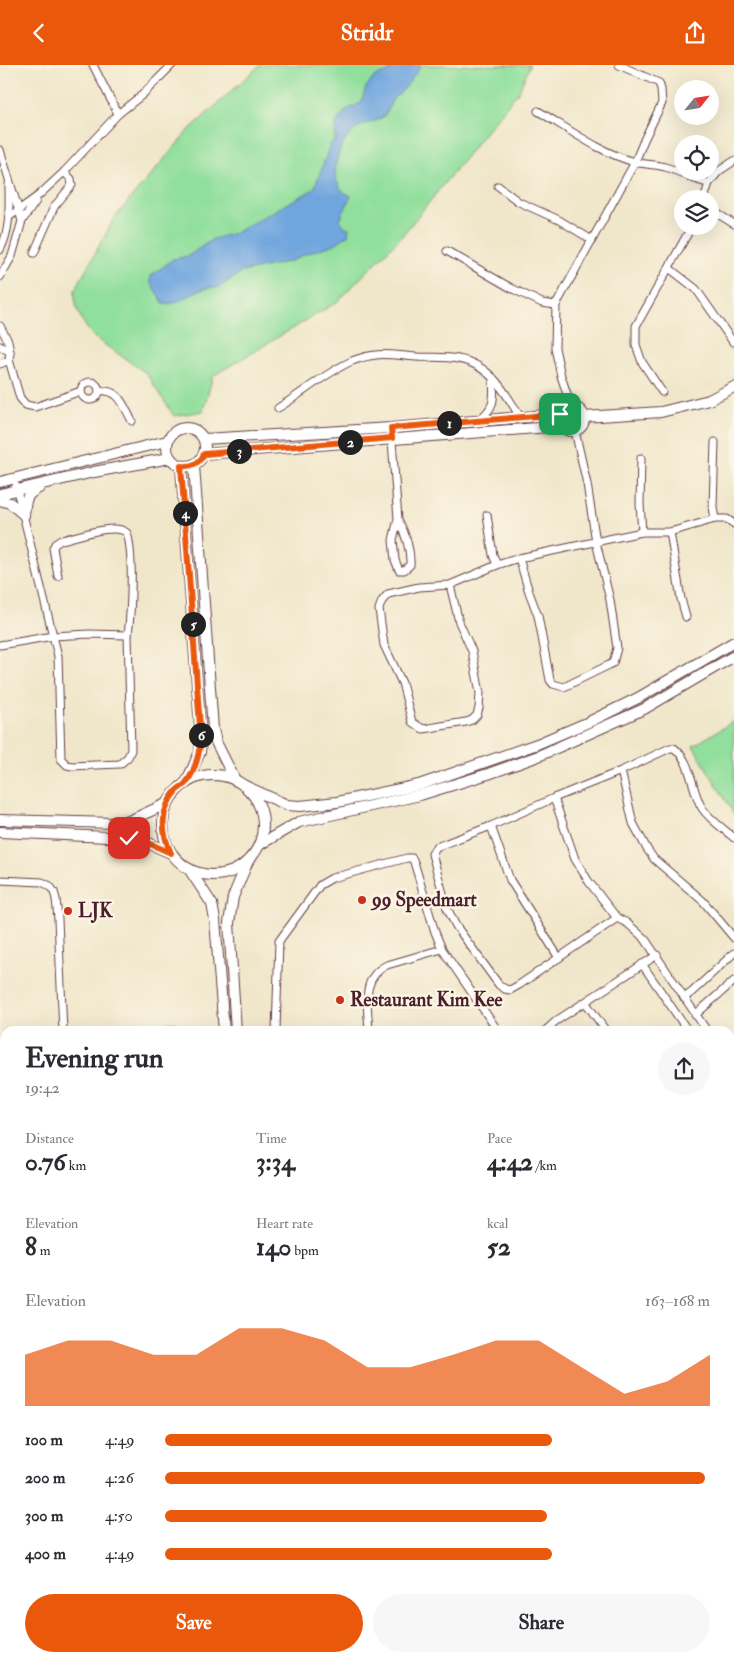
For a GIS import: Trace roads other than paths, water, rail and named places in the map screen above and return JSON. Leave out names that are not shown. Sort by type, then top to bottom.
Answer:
[{"type":"street","points":[[93,65],[118,114]]},
{"type":"street","points":[[9,217],[38,196],[64,172],[118,114],[142,95],[172,65]]},
{"type":"street","points":[[571,406],[560,375],[555,348],[556,305],[635,162],[662,103],[663,96],[659,83],[655,80],[619,65]]},
{"type":"street","points":[[538,111],[599,147],[635,162],[667,167],[700,182],[709,183]]},
{"type":"street","points":[[0,150],[20,209],[22,221]]},
{"type":"street","points":[[707,190],[709,183],[719,171],[734,161]]},
{"type":"street","points":[[34,253],[54,207],[72,185],[72,179],[64,172]]},
{"type":"street","points":[[0,250],[7,233],[9,217],[9,178]]},
{"type":"street","points":[[498,186],[519,202],[559,220],[592,240]]},
{"type":"street","points":[[0,277],[12,256],[22,221],[38,196]]},
{"type":"street","points":[[719,215],[734,224]]},
{"type":"street","points":[[662,393],[642,362],[636,345],[636,326],[687,235]]},
{"type":"street","points":[[447,251],[511,288],[542,303],[556,305]]},
{"type":"street","points":[[669,268],[696,289],[732,342]]},
{"type":"street","points":[[0,326],[8,341],[9,360],[20,397],[26,405],[35,407],[81,391]]},
{"type":"street","points":[[0,346],[10,352]]},
{"type":"street","points":[[278,409],[337,369],[352,361],[375,354],[458,359],[472,363],[493,377],[505,391],[520,417]]},
{"type":"street","points":[[0,365],[9,360]]},
{"type":"street","points":[[479,420],[490,411],[494,400],[493,377]]},
{"type":"street","points":[[91,382],[95,384],[98,395],[90,400],[82,396],[81,391],[84,384],[91,382]]},
{"type":"street","points":[[584,417],[662,412],[709,400],[734,387]]},
{"type":"street","points":[[98,391],[112,392],[118,397],[132,421]]},
{"type":"street","points":[[571,406],[578,408],[584,417],[582,426],[575,431],[568,431],[562,426],[560,414],[571,406]]},
{"type":"street","points":[[204,454],[391,433],[479,420],[560,414]]},
{"type":"street","points":[[204,439],[562,426]]},
{"type":"street","points":[[0,482],[167,441],[175,431],[188,428],[200,434],[204,439],[204,454],[194,465],[181,466],[170,458],[167,441]]},
{"type":"street","points":[[519,558],[538,616],[550,680],[553,684],[564,687],[613,663],[617,648],[610,600],[596,542],[587,484],[575,431]]},
{"type":"street","points":[[391,433],[398,519],[392,540],[399,570],[404,570],[410,565],[411,557],[404,530],[398,519]]},
{"type":"street","points":[[714,519],[715,442]]},
{"type":"street","points":[[0,494],[94,472],[170,458]]},
{"type":"street","points":[[641,458],[640,504],[642,532]]},
{"type":"street","points":[[194,465],[213,729],[216,742],[239,783],[260,808],[263,827],[259,845],[248,861],[233,897],[229,923],[236,1026]]},
{"type":"street","points":[[181,466],[201,740],[200,752],[186,783]]},
{"type":"street","points":[[14,478],[58,655],[60,755],[67,765],[120,764],[126,761],[130,753],[128,635],[130,617],[130,546],[127,533],[118,528],[106,529],[61,540],[55,544],[54,548],[58,576]]},
{"type":"street","points":[[24,515],[28,495],[48,484]]},
{"type":"street","points":[[0,500],[10,503],[24,515]]},
{"type":"street","points":[[487,515],[493,555],[497,565]]},
{"type":"street","points":[[450,585],[459,623],[472,651],[478,679],[479,708],[477,715],[472,720],[422,729],[412,722],[402,683],[384,645],[379,609],[382,601],[388,594],[419,587],[450,585],[519,558],[642,532],[670,532],[714,519],[727,519],[734,524]]},
{"type":"street","points":[[670,532],[681,599],[686,617]]},
{"type":"street","points":[[0,645],[53,636],[89,634],[128,635]]},
{"type":"street","points":[[171,853],[163,828],[164,815],[168,803],[186,783],[198,777],[210,775],[223,776],[287,805],[300,806],[337,802],[419,785],[537,744],[590,721],[638,698],[734,643]]},
{"type":"street","points":[[259,845],[299,822],[420,795],[536,757],[644,709],[734,656]]},
{"type":"street","points":[[617,918],[519,985],[510,990],[505,989],[494,979],[450,917],[432,854],[436,847],[621,771],[670,748],[682,756],[696,795],[704,810],[734,838]]},
{"type":"street","points":[[621,771],[633,823],[647,849],[654,859],[703,901],[734,938]]},
{"type":"street","points":[[554,797],[575,859],[589,882],[617,918],[640,935],[657,955],[703,1026]]},
{"type":"street","points":[[0,819],[114,823],[129,821],[168,803]]},
{"type":"street","points":[[491,826],[510,880],[559,958]]},
{"type":"street","points":[[0,832],[129,838],[146,842],[171,853],[190,869],[212,904],[224,1026]]},
{"type":"street","points":[[276,1026],[279,941],[320,885],[332,878],[407,858],[412,859],[414,862],[434,932],[442,949],[492,1026]]},
{"type":"street","points":[[190,869],[201,874],[220,875],[238,869],[248,861]]},
{"type":"street","points":[[0,880],[42,882],[50,886],[56,899],[63,1026]]},
{"type":"street","points":[[369,1026],[367,995],[370,978],[387,965],[442,949]]},
{"type":"street","points":[[684,998],[734,953]]},
{"type":"street","points":[[550,1026],[657,955]]},
{"type":"street","points":[[642,964],[685,1026]]},
{"type":"street","points":[[695,1015],[734,981]]},
{"type":"street","points":[[586,1003],[602,1026]]},
{"type":"water","points":[[396,65],[420,65],[420,67],[404,89],[393,99],[384,116],[362,125],[351,133],[345,141],[336,161],[335,172],[337,182],[342,190],[351,196],[340,220],[345,227],[349,228],[348,235],[335,244],[291,261],[242,272],[218,288],[203,289],[178,301],[164,304],[150,282],[151,276],[173,259],[188,256],[213,239],[234,233],[314,189],[330,145],[335,139],[336,122],[346,110],[361,103],[366,87],[375,76],[386,73]]},
{"type":"place","name":"99 Speedmart","points":[[362,900]]},
{"type":"place","name":"LJK","points":[[68,911]]},
{"type":"place","name":"Restaurant Kim Kee","points":[[340,1000]]}]
